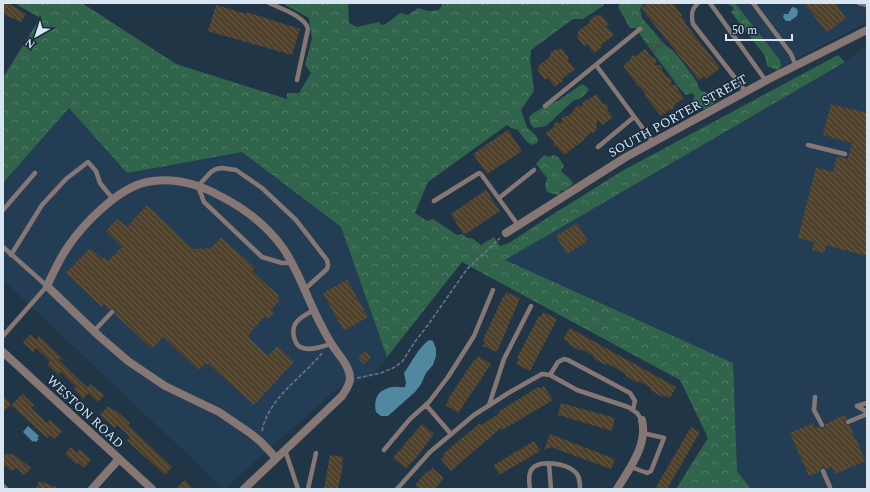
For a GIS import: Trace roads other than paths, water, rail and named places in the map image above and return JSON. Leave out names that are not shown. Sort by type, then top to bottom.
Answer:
[{"type":"street","name":"SOUTH PORTER STREET","points":[[506,233],[619,161],[766,81],[867,30]]},
{"type":"street","points":[[244,489],[342,396],[350,379],[348,369],[331,344],[292,263],[283,248],[259,222],[229,200],[198,186],[173,180],[147,182],[138,185],[113,199],[75,237],[59,262],[47,286],[112,348],[165,386],[220,412],[262,442],[276,458]]},
{"type":"street","name":"WESTON ROAD","points":[[3,352],[152,489]]},
{"type":"street","points":[[617,489],[631,466],[641,444],[643,433],[642,420]]},
{"type":"street","points":[[92,489],[119,460]]},
{"type":"lane","points":[[269,3],[301,19],[308,25],[297,80]]},
{"type":"lane","points":[[698,3],[692,10],[693,24],[746,92]]},
{"type":"lane","points":[[710,3],[766,81]]},
{"type":"lane","points":[[753,3],[791,54],[796,66]]},
{"type":"lane","points":[[859,3],[867,5]]},
{"type":"lane","points":[[545,106],[640,29]]},
{"type":"lane","points":[[596,65],[653,142]]},
{"type":"lane","points":[[598,147],[634,117]]},
{"type":"lane","points":[[808,145],[845,154]]},
{"type":"lane","points":[[10,255],[42,205],[66,179],[88,162],[96,171],[100,183],[113,199]]},
{"type":"lane","points":[[292,263],[282,263],[262,257],[204,202],[198,186],[211,172],[222,168],[236,170],[262,188],[296,220],[326,260],[328,265],[327,269],[305,289]]},
{"type":"lane","points":[[499,198],[534,170]]},
{"type":"lane","points":[[3,210],[35,173]]},
{"type":"lane","points":[[434,201],[479,173],[518,225]]},
{"type":"lane","points":[[3,247],[10,255],[47,286],[3,336]]},
{"type":"lane","points":[[384,450],[410,419],[426,405],[448,377],[474,336],[493,290]]},
{"type":"lane","points":[[489,405],[504,359],[531,306]]},
{"type":"lane","points":[[314,310],[299,318],[294,325],[293,333],[296,343],[304,348],[314,349],[331,344]]},
{"type":"lane","points":[[94,331],[112,312]]},
{"type":"lane","points":[[550,375],[558,362],[564,359],[568,360],[630,393],[635,401],[633,409]]},
{"type":"lane","points":[[398,489],[430,452],[474,415],[542,374],[550,375],[577,390],[628,406],[633,409],[642,420]]},
{"type":"lane","points":[[815,397],[814,410],[822,425]]},
{"type":"lane","points":[[848,422],[867,413],[857,406],[867,403]]},
{"type":"lane","points":[[426,405],[451,434]]},
{"type":"lane","points":[[631,466],[647,473],[651,471],[664,438],[643,433]]},
{"type":"lane","points":[[285,450],[298,489]]},
{"type":"lane","points":[[308,489],[316,453]]},
{"type":"lane","points":[[549,464],[551,489]]},
{"type":"lane","points":[[530,489],[529,480],[531,470],[539,465],[549,464],[569,467],[576,472],[580,480],[580,489]]},
{"type":"lane","points":[[823,470],[830,487]]}]
